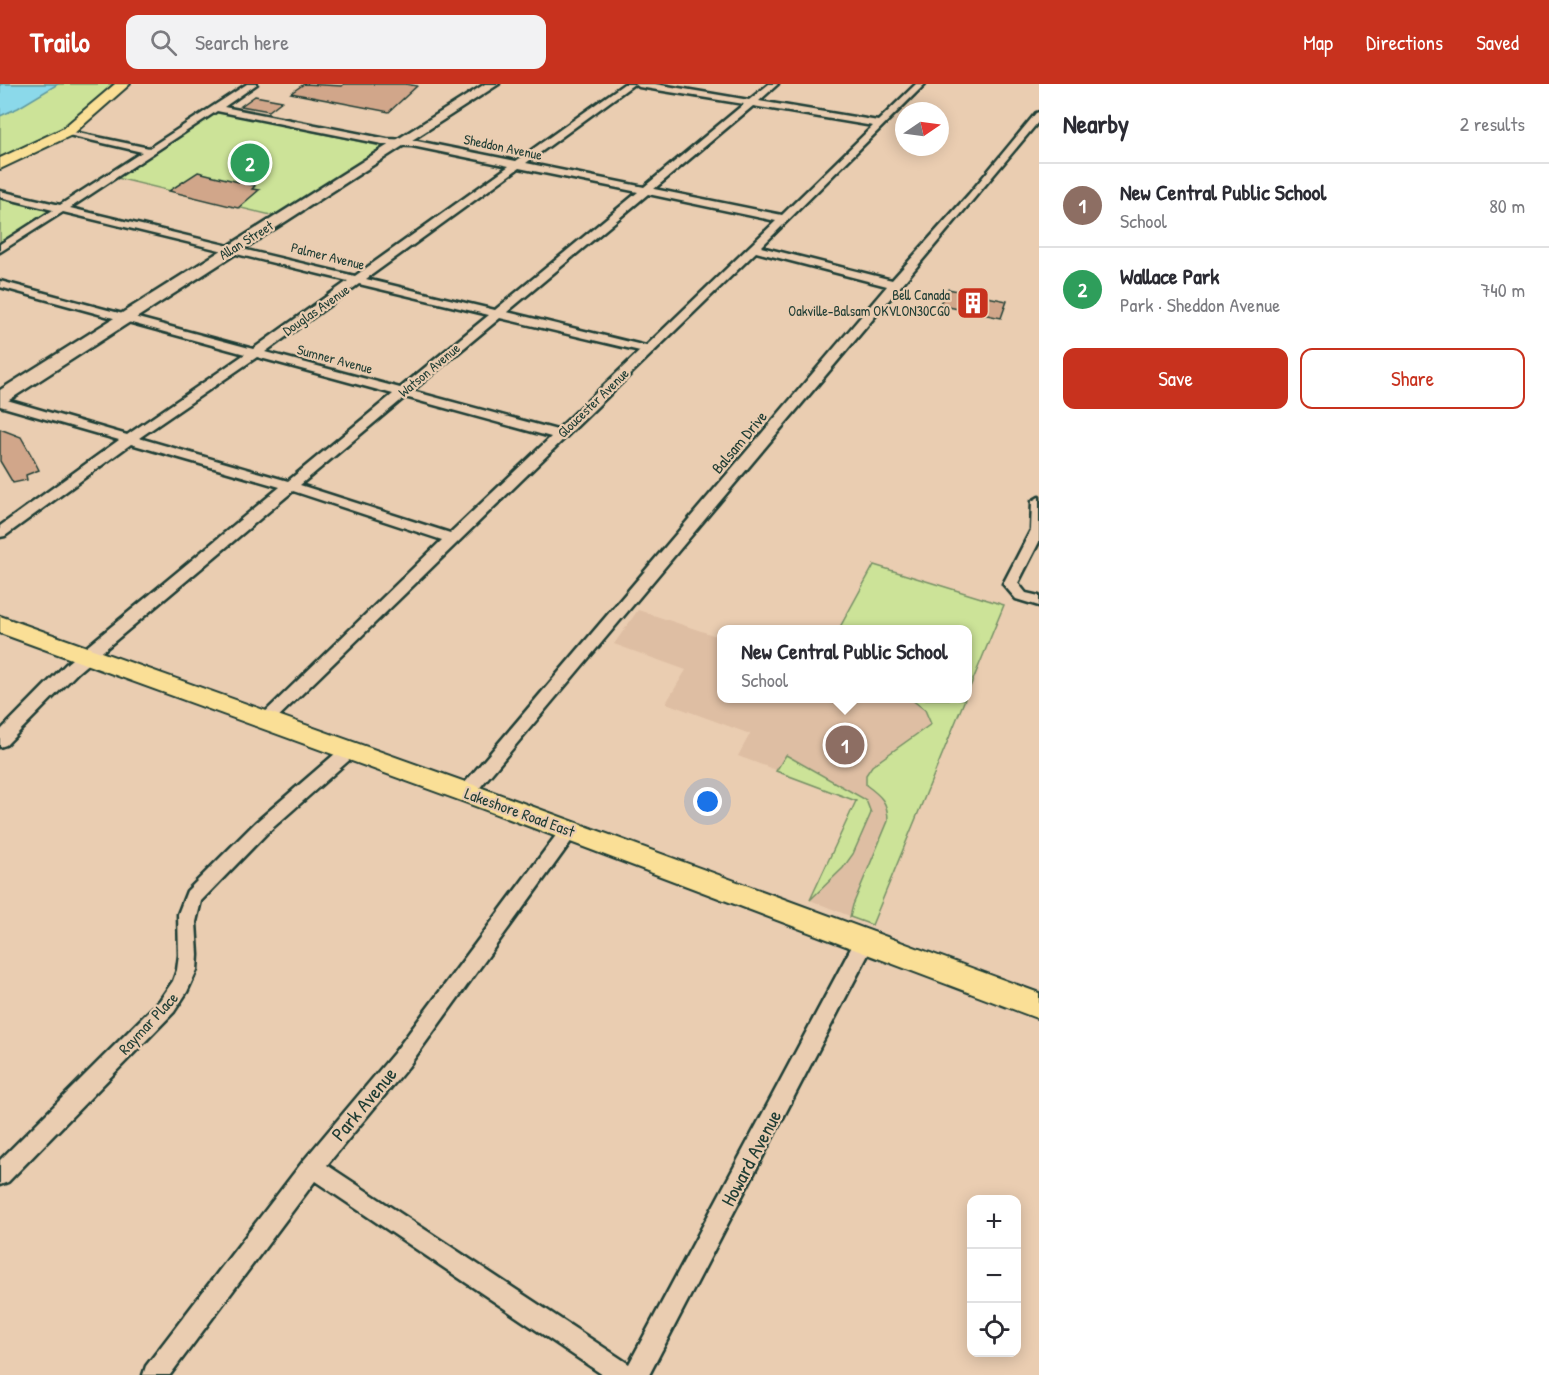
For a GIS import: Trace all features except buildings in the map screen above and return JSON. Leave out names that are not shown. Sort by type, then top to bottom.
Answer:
[{"type":"main road","points":[[0,164],[67,132],[123,84]]},
{"type":"main road","name":"Lakeshore Road East","points":[[0,624],[466,792],[1039,1006]]},
{"type":"street","points":[[0,249],[253,84]]},
{"type":"street","name":"Allan Street","points":[[0,400],[124,317],[493,84]]},
{"type":"street","name":"Douglas Avenue","points":[[0,533],[630,84]]},
{"type":"street","points":[[639,84],[878,124]]},
{"type":"street","name":"Watson Avenue","points":[[0,741],[86,656],[774,84]]},
{"type":"street","name":"Gloucester Avenue","points":[[264,720],[649,350],[921,84]]},
{"type":"street","name":"Sheddon Avenue","points":[[216,108],[352,136],[402,142],[516,164],[784,219]]},
{"type":"street","name":"Balsam Drive","points":[[466,792],[894,284],[973,196],[1039,115]]},
{"type":"street","points":[[67,132],[151,151]]},
{"type":"street","name":"Palmer Avenue","points":[[0,194],[649,350]]},
{"type":"street","points":[[753,248],[894,284]]},
{"type":"street","name":"Sumner Avenue","points":[[0,284],[559,435]]},
{"type":"street","points":[[0,400],[290,486],[453,539]]},
{"type":"street","points":[[1039,501],[1038,530],[1011,584],[1021,596],[1039,601]]},
{"type":"street","name":"Raymar Place","points":[[0,1175],[167,1006],[180,988],[188,964],[186,909],[194,896],[261,828],[349,751]]},
{"type":"street","name":"Park Avenue","points":[[155,1375],[312,1167],[401,1060],[569,831]]},
{"type":"street","name":"Howard Avenue","points":[[636,1375],[865,941]]},
{"type":"street","points":[[312,1167],[624,1375]]},
{"type":"shaded area","points":[[638,610],[717,636],[717,703],[963,703],[872,925],[810,900],[856,800],[738,756],[750,734],[666,703],[686,670],[614,644]]},
{"type":"green space","points":[[0,84],[119,84],[71,125],[0,160]]},
{"type":"green space","points":[[216,111],[385,147],[279,217],[117,178]]},
{"type":"green space","points":[[0,198],[56,210],[0,245]]},
{"type":"green space","points":[[874,565],[1004,605],[972,682],[972,625],[841,625]]},
{"type":"green space","points":[[916,703],[963,703],[872,925],[850,917],[888,821],[885,804],[880,796],[866,785],[866,775],[872,766],[931,724],[925,710]]},
{"type":"green space","points":[[786,755],[866,800],[871,813],[853,854],[843,868],[810,900],[856,801],[776,771]]},
{"type":"water","points":[[0,84],[58,84],[0,116]]},
{"type":"place","name":"Wallace Park","points":[[250,163]]},
{"type":"place","name":"Bell Canada Oakville-Balsam OKVLON30CG0","points":[[973,303]]},
{"type":"place","name":"New Central Public School","points":[[845,745]]}]
